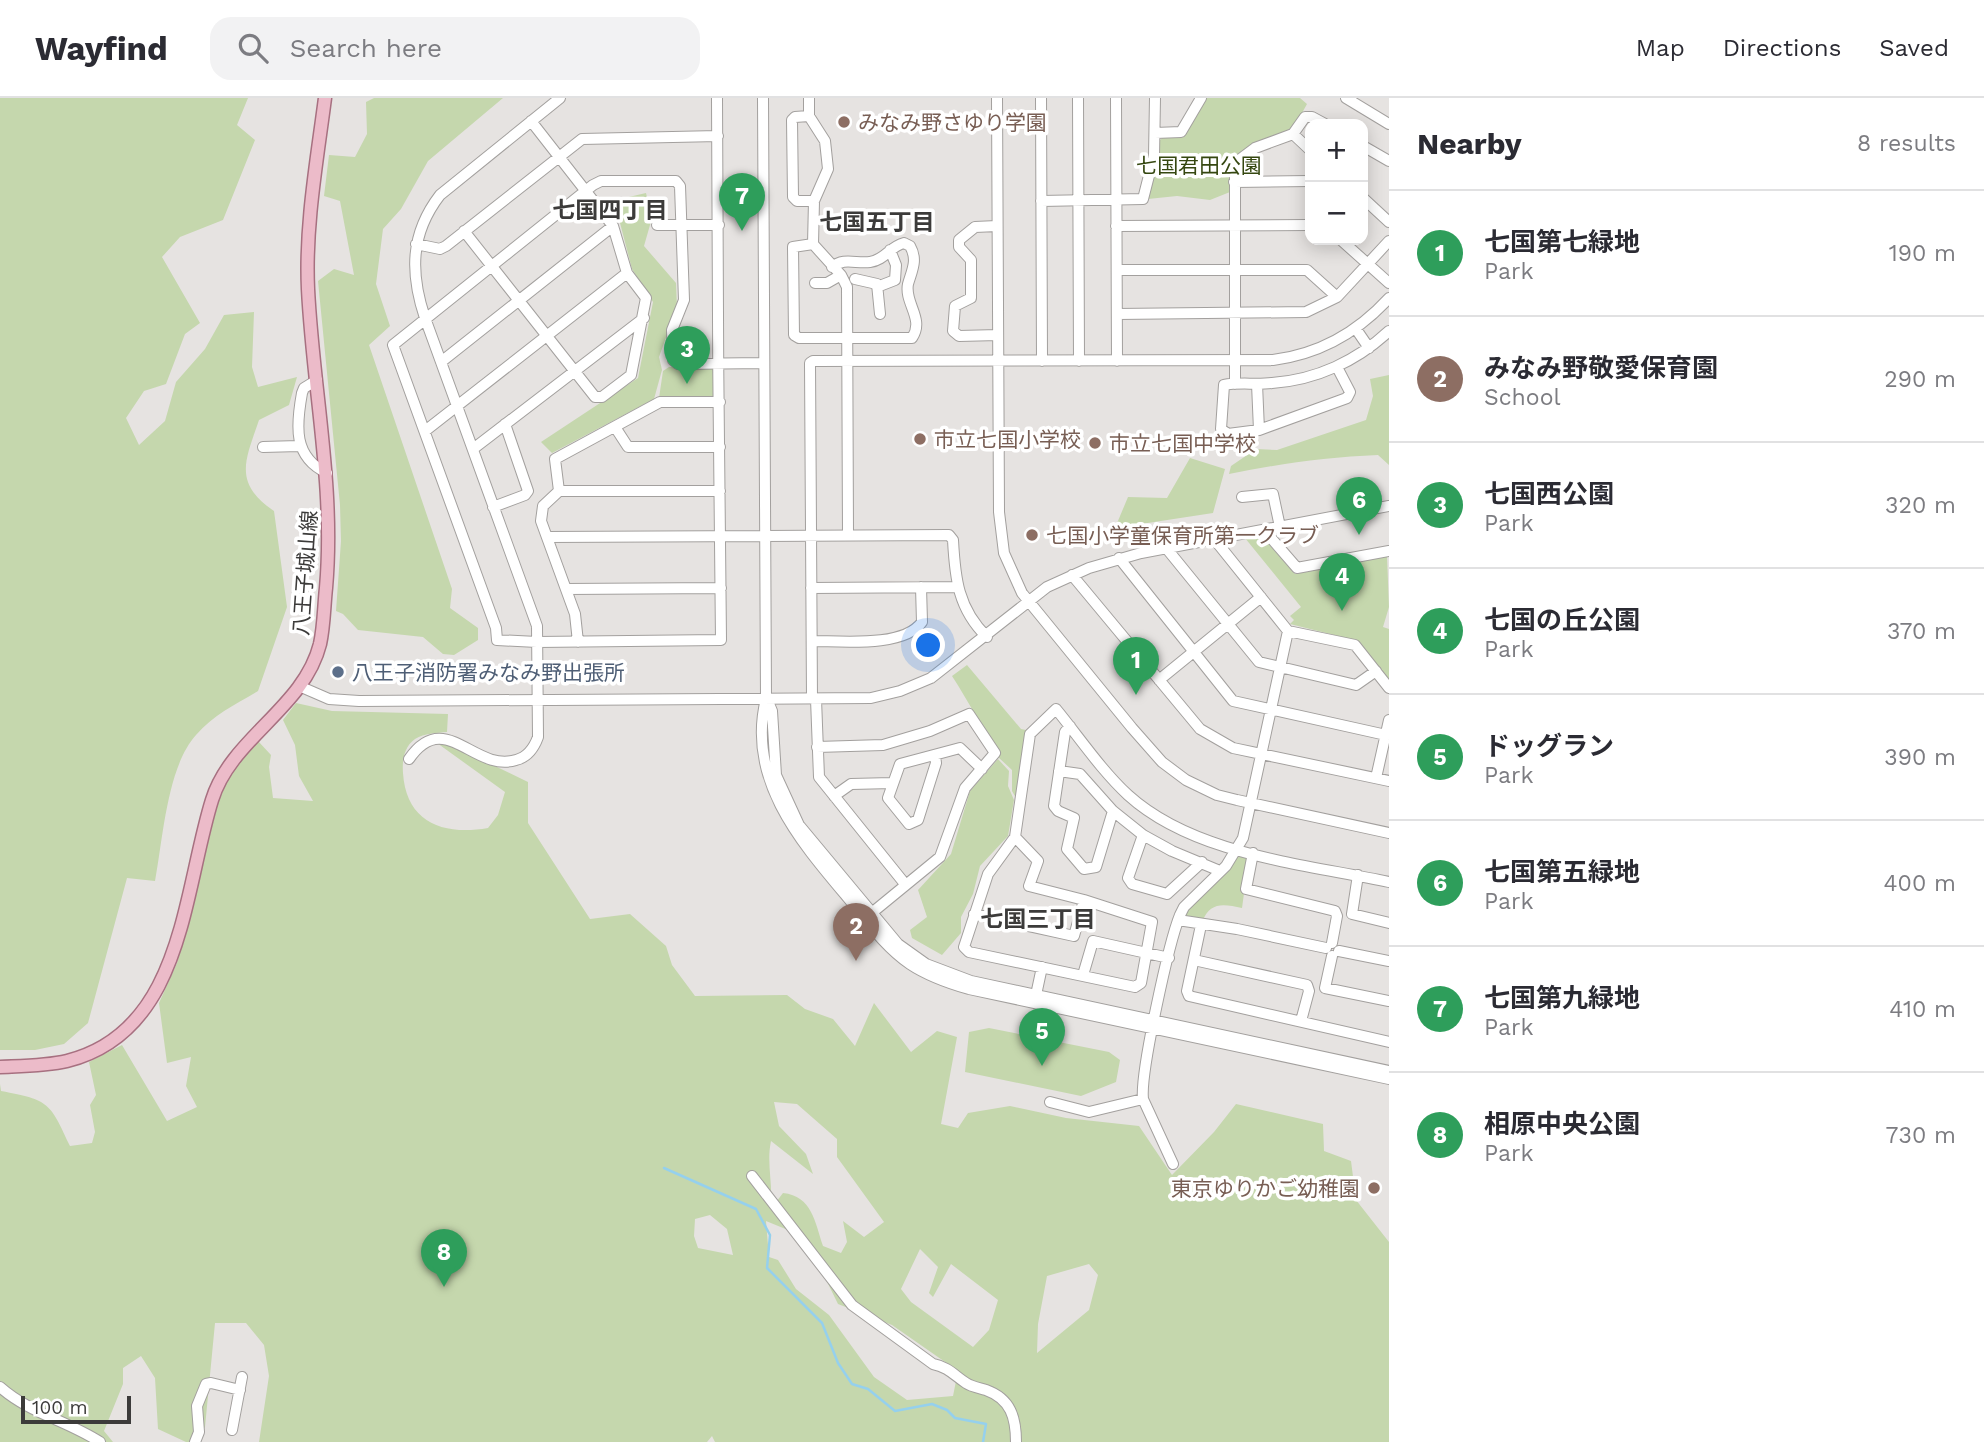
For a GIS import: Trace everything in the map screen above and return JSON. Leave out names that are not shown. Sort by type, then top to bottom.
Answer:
[{"type":"main road","name":"八王子城山線","points":[[0,1067],[41,1065],[84,1056],[116,1039],[144,1012],[169,966],[219,780],[299,686],[314,662],[322,628],[330,534],[327,473],[307,271],[325,98]]},
{"type":"street","points":[[409,759],[423,743],[438,738],[447,739],[500,763],[522,758],[534,747],[538,737],[535,621],[425,318],[414,278],[416,244],[427,213],[440,195],[560,98]]},
{"type":"street","points":[[718,98],[719,363],[720,402],[720,535],[721,588],[719,641],[497,640],[496,628],[393,345],[601,181],[676,181],[680,186],[684,300],[672,330],[673,360],[678,363],[719,363],[764,363]]},
{"type":"street","points":[[764,98],[766,699],[772,711],[776,775],[792,815],[896,954],[924,972],[949,983],[1389,1071]]},
{"type":"street","points":[[809,98],[809,116],[825,141],[828,155],[825,182],[814,201],[813,244],[832,267],[847,279]]},
{"type":"street","points":[[997,98],[1000,528],[1011,573],[1028,602],[1162,762],[1200,788],[1251,803],[1389,833]]},
{"type":"street","points":[[1041,98],[1042,361]]},
{"type":"street","points":[[1078,98],[1079,361]]},
{"type":"street","points":[[1116,98],[1117,361]]},
{"type":"street","points":[[1041,201],[1140,200],[1145,195],[1154,156],[1155,98]]},
{"type":"street","points":[[1155,133],[1181,132],[1201,98]]},
{"type":"street","points":[[1346,98],[1389,124]]},
{"type":"street","points":[[809,116],[795,117],[792,120],[793,197],[797,201],[814,201]]},
{"type":"street","points":[[1235,384],[1234,165],[1237,159],[1255,149],[1293,134],[1305,120]]},
{"type":"street","points":[[464,231],[595,397],[602,397],[632,373],[646,298],[627,273],[613,226],[531,121]]},
{"type":"street","points":[[1293,134],[1305,145]]},
{"type":"street","points":[[416,244],[440,248],[587,137],[718,136]]},
{"type":"street","points":[[1368,149],[1389,161]]},
{"type":"street","points":[[1234,182],[1305,181]]},
{"type":"street","points":[[1368,203],[1389,222]]},
{"type":"street","points":[[657,225],[719,225]]},
{"type":"street","points":[[1116,226],[1305,225]]},
{"type":"street","points":[[441,362],[613,226]]},
{"type":"street","points":[[997,226],[975,227],[959,240],[959,247],[971,260],[971,298],[955,306],[953,331],[959,336],[998,335]]},
{"type":"street","points":[[1117,314],[1302,314],[1337,297],[1389,241]]},
{"type":"street","points":[[813,244],[793,247],[793,333],[799,338],[912,338],[915,334],[915,309],[909,296],[908,284],[915,271],[913,251],[904,243],[890,250],[884,258],[859,263],[839,261],[832,267]]},
{"type":"street","points":[[1346,245],[1389,283]]},
{"type":"street","points":[[877,287],[895,280],[896,265],[890,250]]},
{"type":"street","points":[[848,534],[847,279],[859,263]]},
{"type":"street","points":[[1117,270],[1307,270],[1337,297]]},
{"type":"street","points":[[425,431],[627,273]]},
{"type":"street","points":[[816,283],[847,279],[877,284],[880,314]]},
{"type":"street","points":[[905,884],[817,771],[811,588],[810,363],[1235,360],[1298,356],[1330,345],[1356,329],[1389,298]]},
{"type":"street","points":[[473,449],[643,318]]},
{"type":"street","points":[[1356,329],[1369,348]]},
{"type":"street","points":[[1337,367],[1350,392],[1347,398],[1259,430],[1228,434],[1221,429],[1221,389],[1224,385],[1292,381],[1337,367],[1369,348],[1389,331]]},
{"type":"street","points":[[317,380],[304,388],[302,393],[299,446],[314,467],[327,473]]},
{"type":"street","points":[[1257,384],[1259,430]]},
{"type":"street","points":[[578,642],[575,614],[540,513],[559,491],[555,458],[660,402],[720,402]]},
{"type":"street","points":[[493,507],[525,495],[528,491],[505,424]]},
{"type":"street","points":[[615,427],[628,447],[720,446]]},
{"type":"street","points":[[262,447],[299,446]]},
{"type":"street","points":[[559,491],[720,491]]},
{"type":"street","points":[[1242,498],[1273,494],[1280,527]]},
{"type":"street","points":[[299,686],[319,697],[348,701],[871,698],[911,687],[945,670],[1047,587],[1072,575],[1119,558],[1389,506]]},
{"type":"street","points":[[1264,530],[1297,568],[1389,551]]},
{"type":"street","points":[[547,537],[949,535],[953,540],[956,587],[967,613],[987,637]]},
{"type":"street","points":[[1215,540],[1288,631],[1355,645],[1389,688]]},
{"type":"street","points":[[1167,549],[1259,662],[1356,685],[1376,671]]},
{"type":"street","points":[[1119,558],[1233,701],[1386,735]]},
{"type":"street","points":[[1072,575],[1197,728],[1233,748],[1389,781]]},
{"type":"street","points":[[812,641],[886,640],[917,627],[922,622],[921,587]]},
{"type":"street","points":[[811,588],[956,587]]},
{"type":"street","points":[[566,589],[721,588]]},
{"type":"street","points":[[1159,680],[1261,597]]},
{"type":"street","points":[[1173,1164],[1141,1089],[1169,958],[1184,907],[1238,849],[1251,803],[1288,631]]},
{"type":"street","points":[[1015,837],[1038,861],[1029,886],[1151,920],[1153,926],[1148,953],[1138,987],[965,950],[963,944],[988,874],[1015,837],[1031,731],[1056,709],[1113,779],[1148,811],[1194,836],[1254,853],[1389,882]]},
{"type":"street","points":[[817,747],[883,745],[930,731],[970,714],[995,753],[963,791],[940,857],[868,916]]},
{"type":"street","points":[[1376,778],[1389,720]]},
{"type":"street","points":[[1070,726],[1065,732],[1054,808],[1075,820],[1066,849],[1084,869],[1096,867],[1113,811]]},
{"type":"street","points":[[935,755],[936,763],[918,820],[913,825],[889,801],[892,783],[900,764],[962,748],[982,769]]},
{"type":"street","points":[[1059,771],[1080,775],[1113,811],[1143,835],[1172,852],[1220,871]]},
{"type":"street","points":[[834,796],[851,784],[892,783]]},
{"type":"street","points":[[1143,835],[1128,878],[1132,884],[1167,894],[1202,862]]},
{"type":"street","points":[[1254,853],[1246,889],[1335,911],[1337,916],[1325,988],[1389,1000]]},
{"type":"street","points":[[1358,875],[1352,914],[1389,923]]},
{"type":"street","points":[[974,914],[1074,936],[1084,900]]},
{"type":"street","points":[[868,916],[898,944],[934,968],[971,981],[1389,1079]]},
{"type":"street","points":[[1178,920],[1237,929],[1389,961]]},
{"type":"street","points":[[1201,925],[1188,991],[1192,997],[1389,1042]]},
{"type":"street","points":[[1083,975],[1093,941],[1169,958]]},
{"type":"street","points":[[1194,960],[1307,985],[1309,991],[1301,1021]]},
{"type":"street","points":[[1037,995],[1042,967]]},
{"type":"street","points":[[1049,1102],[1089,1112],[1143,1099]]},
{"type":"street","points":[[752,1176],[852,1305],[933,1364],[944,1367],[970,1385],[989,1391],[1007,1403],[1015,1415],[1016,1442]]},
{"type":"street","points":[[232,1430],[242,1377]]},
{"type":"street","points":[[195,1442],[199,1433],[197,1406],[206,1384],[211,1382],[240,1390]]},
{"type":"street","points":[[0,1387],[30,1409],[69,1424],[100,1442]]},
{"type":"green space","points":[[0,98],[248,98],[237,125],[255,140],[223,220],[180,237],[162,257],[200,323],[185,334],[166,384],[144,391],[126,418],[139,445],[165,421],[176,382],[205,349],[224,315],[254,312],[252,367],[258,387],[297,377],[289,405],[259,420],[247,459],[246,470],[252,491],[274,511],[287,607],[258,691],[210,722],[186,749],[172,784],[155,881],[127,878],[88,1023],[64,1044],[35,1050],[0,1050]]},
{"type":"green space","points":[[374,98],[503,98],[428,161],[401,209],[383,229],[376,284],[390,326],[369,345],[452,589],[450,608],[478,628],[478,640],[454,655],[443,654],[423,637],[358,630],[343,614],[336,611],[341,541],[340,505],[318,281],[334,269],[354,275],[340,201],[324,196],[329,155],[355,157],[367,134],[366,102]]},
{"type":"green space","name":"七国君田公園","points":[[1206,98],[1300,98],[1307,104],[1292,131],[1230,160],[1230,192],[1210,200],[1177,196],[1148,199],[1160,140],[1163,137],[1184,137]]},
{"type":"green space","points":[[646,193],[652,218],[644,246],[676,283],[677,307],[659,357],[662,370],[654,399],[552,453],[541,442],[638,378],[653,302],[632,269],[619,219],[603,203]]},
{"type":"green space","points":[[669,367],[712,367],[715,370],[715,395],[713,398],[659,398],[663,371]]},
{"type":"green space","points":[[1389,375],[1389,465],[1378,455],[1359,456],[1229,474],[1231,466],[1256,449],[1277,450],[1366,420],[1373,396],[1370,379]]},
{"type":"green space","points":[[1190,458],[1225,469],[1213,513],[1115,528],[1128,497],[1167,498]]},
{"type":"green space","points":[[1260,534],[1295,574],[1387,556],[1389,607],[1383,627],[1389,629],[1389,682],[1358,641],[1290,624],[1294,620],[1290,616],[1301,607],[1245,538]]},
{"type":"green space","points":[[967,665],[1021,729],[1026,730],[1016,798],[1012,791],[1012,770],[998,757],[1001,753],[952,676]]},
{"type":"green space","points":[[296,703],[332,711],[448,714],[447,732],[415,739],[404,754],[406,790],[419,814],[430,822],[456,830],[488,828],[498,815],[505,792],[437,743],[445,742],[528,782],[528,823],[590,919],[630,914],[666,946],[672,965],[695,996],[787,995],[805,1009],[833,1019],[855,1046],[874,1003],[911,1052],[937,1031],[957,1037],[941,1124],[958,1128],[968,1113],[1010,1106],[1066,1118],[1139,1126],[1172,1175],[1214,1132],[1236,1104],[1323,1124],[1324,1151],[1351,1161],[1356,1200],[1389,1242],[1389,1442],[715,1442],[712,1436],[707,1442],[259,1442],[269,1376],[264,1345],[246,1323],[215,1323],[205,1427],[194,1442],[186,1442],[158,1429],[155,1378],[141,1356],[123,1368],[123,1384],[104,1431],[113,1442],[0,1442],[0,1084],[1,1091],[30,1097],[46,1106],[58,1121],[70,1146],[92,1143],[95,1132],[90,1105],[96,1095],[89,1062],[122,1045],[167,1121],[197,1107],[186,1086],[191,1057],[167,1063],[159,1003],[177,963],[220,795],[239,761],[258,741],[271,755],[269,767],[273,798],[313,801],[299,776],[295,745],[283,720]],"holes":[[[774,1102],[797,1104],[837,1139],[837,1157],[884,1222],[864,1237],[843,1221],[847,1242],[841,1253],[823,1246],[811,1212],[800,1199],[783,1193],[770,1210],[771,1141],[813,1174],[806,1154],[779,1126]],[[710,1215],[727,1229],[733,1255],[698,1248],[694,1236],[695,1219]],[[766,1221],[805,1237],[838,1304],[892,1325],[958,1371],[953,1396],[907,1400],[874,1377],[829,1315],[796,1289],[778,1260],[769,1257]],[[920,1249],[938,1267],[929,1293],[933,1297],[951,1264],[998,1300],[989,1330],[973,1347],[911,1302],[901,1289]],[[1089,1264],[1098,1275],[1089,1310],[1037,1353],[1038,1324],[1047,1276]]]},
{"type":"green space","points":[[998,759],[1009,771],[1008,786],[1014,800],[1008,836],[980,866],[973,894],[961,917],[961,933],[942,955],[912,938],[910,930],[927,917],[918,890],[951,854],[970,791]]},
{"type":"green space","points":[[1238,854],[1249,857],[1242,908],[1224,905],[1213,907],[1202,922],[1185,917],[1184,914]]},
{"type":"green space","points":[[989,1028],[1109,1052],[1120,1060],[1116,1082],[1081,1096],[965,1072],[969,1032]]},
{"type":"waterway","points":[[664,1168],[756,1209],[770,1235],[767,1268],[822,1323],[838,1363],[852,1384],[868,1389],[895,1411],[932,1404],[947,1410],[955,1418],[986,1424],[983,1442]]},
{"type":"place","name":"みなみ野さゆり学園","points":[[844,122]]},
{"type":"place","name":"七国第九緑地","points":[[742,231]]},
{"type":"place","name":"七国西公園","points":[[687,384]]},
{"type":"place","name":"市立七国小学校","points":[[920,439]]},
{"type":"place","name":"市立七国中学校","points":[[1095,443]]},
{"type":"place","name":"七国小学童保育所第一クラブ","points":[[1032,535]]},
{"type":"place","name":"七国第五緑地","points":[[1359,535]]},
{"type":"place","name":"七国の丘公園","points":[[1342,611]]},
{"type":"place","name":"八王子消防署みなみ野出張所","points":[[338,672]]},
{"type":"place","name":"七国第七緑地","points":[[1136,695]]},
{"type":"place","name":"みなみ野敬愛保育園","points":[[856,961]]},
{"type":"place","name":"ドッグラン","points":[[1042,1066]]},
{"type":"place","name":"東京ゆりかご幼稚園","points":[[1374,1188]]},
{"type":"place","name":"相原中央公園","points":[[444,1287]]},
{"type":"district","name":"七国四丁目","points":[[610,210]]},
{"type":"district","name":"七国五丁目","points":[[877,222]]},
{"type":"district","name":"七国三丁目","points":[[1038,919]]}]
